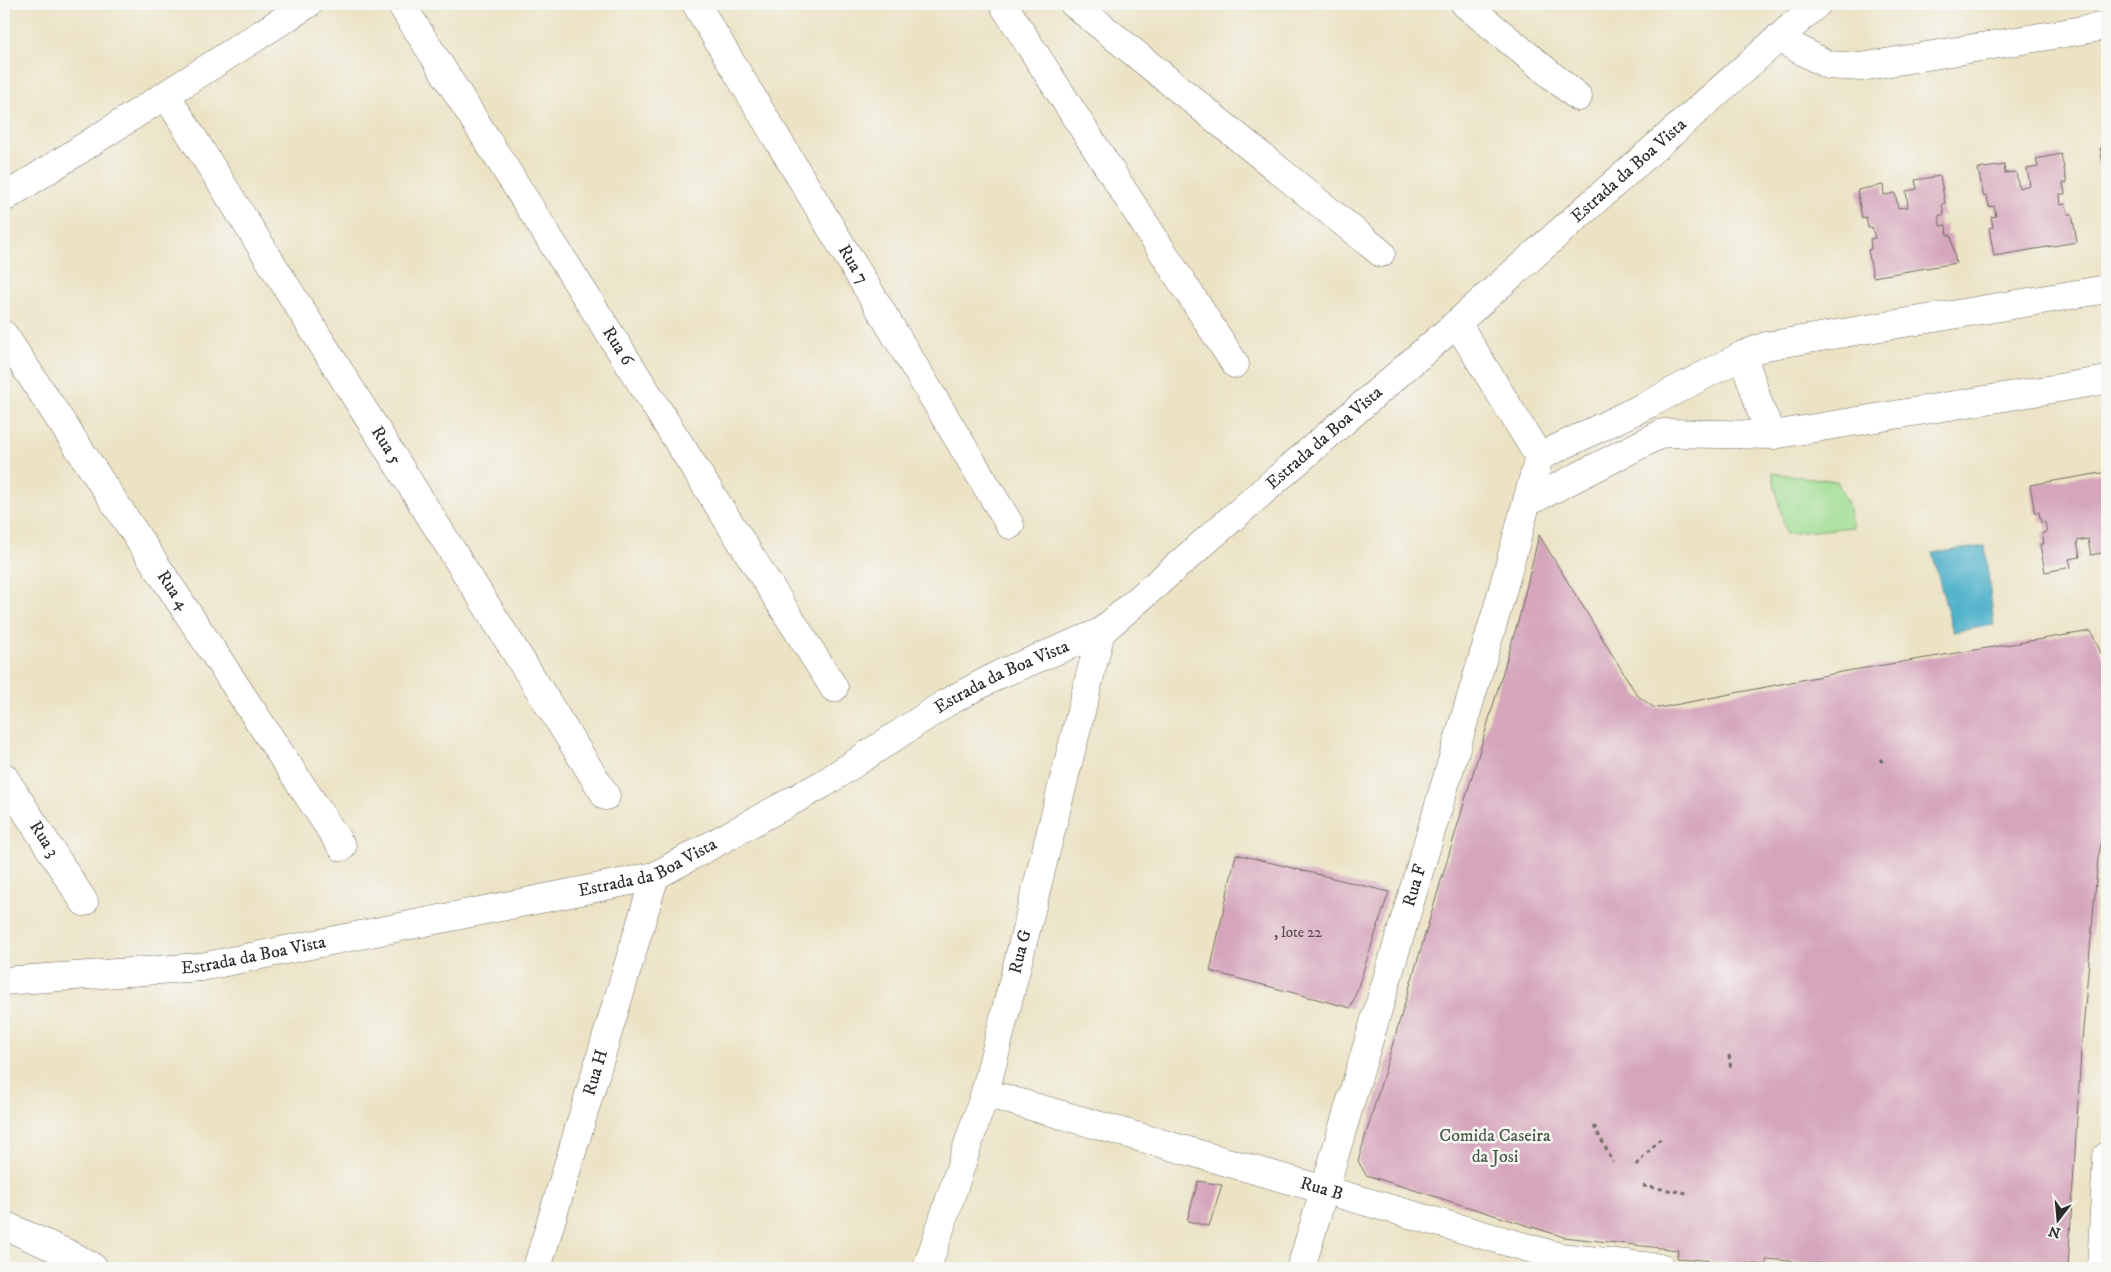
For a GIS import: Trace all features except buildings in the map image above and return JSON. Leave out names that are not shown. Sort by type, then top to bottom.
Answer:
[{"type":"street","points":[[4,198],[308,4]]},
{"type":"street","name":"Rua 6","points":[[401,4],[834,688]]},
{"type":"street","name":"Rua 7","points":[[696,4],[1010,525]]},
{"type":"street","points":[[1003,4],[1235,364]]},
{"type":"street","points":[[1074,4],[1381,253]]},
{"type":"street","points":[[1465,4],[1578,97]]},
{"type":"street","name":"Estrada da Boa Vista","points":[[4,981],[201,967],[654,876],[823,784],[946,703],[1000,674],[1101,632],[1457,323],[1817,4]]},
{"type":"street","points":[[1778,38],[1828,65],[1861,68],[2107,26]]},
{"type":"street","name":"Rua 5","points":[[166,95],[606,796]]},
{"type":"street","points":[[1457,323],[1540,457],[1651,403],[1743,355],[1766,346],[2107,289]]},
{"type":"street","name":"Rua 4","points":[[4,335],[342,847]]},
{"type":"street","points":[[1743,355],[1761,411],[1774,435]]},
{"type":"street","points":[[1528,502],[1663,433],[1774,435],[2107,380]]},
{"type":"street","points":[[1651,403],[1663,433]]},
{"type":"street","name":"Rua F","points":[[1301,1268],[1540,457]]},
{"type":"street","name":"Rua G","points":[[927,1268],[985,1093],[1101,632]]},
{"type":"street","name":"Rua 3","points":[[4,777],[84,902]]},
{"type":"street","name":"Rua H","points":[[537,1268],[654,876]]},
{"type":"street","name":"Rua B","points":[[985,1093],[1560,1257],[1662,1268]]},
{"type":"street","points":[[2102,1268],[2107,1156]]},
{"type":"street","points":[[4,1225],[77,1258],[94,1268]]},
{"type":"path","points":[[1880,759],[1882,763]]},
{"type":"path","points":[[1729,1055],[1731,1070]]},
{"type":"path","points":[[1594,1126],[1613,1162]]},
{"type":"path","points":[[1636,1165],[1663,1136]]},
{"type":"path","points":[[1643,1186],[1687,1193]]},
{"type":"green space","points":[[1772,473],[1837,481],[1848,504],[1853,527],[1786,534]]},
{"type":"water","points":[[1985,546],[1994,625],[1953,632],[1932,553]]},
{"type":"park label","name":"Comida Caseira da Josi","points":[[1495,1146]]}]
